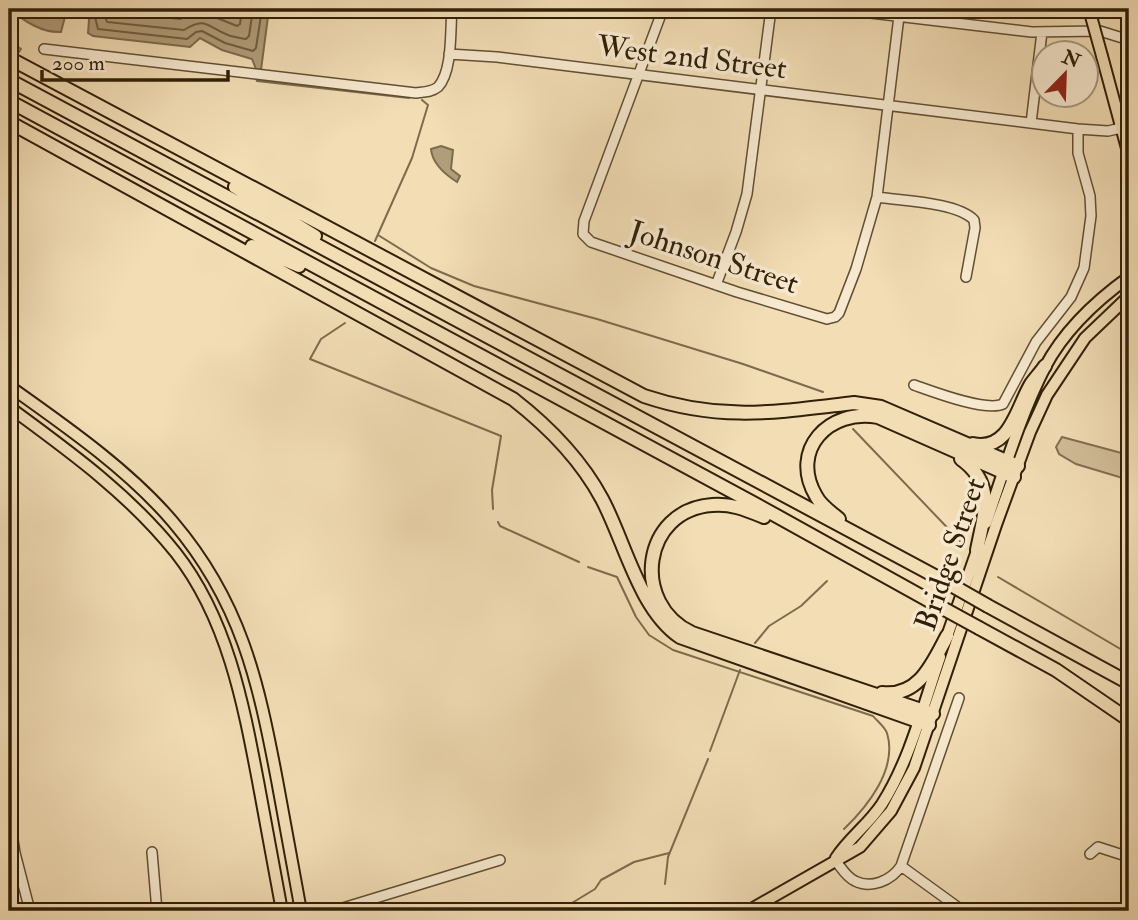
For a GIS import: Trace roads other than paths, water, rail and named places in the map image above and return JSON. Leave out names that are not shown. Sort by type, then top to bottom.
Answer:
[{"type":"highway","points":[[9,58],[644,396],[688,409],[743,414],[854,403],[881,407],[951,444],[971,466],[983,485],[985,506],[977,550]]},
{"type":"highway","points":[[9,80],[946,582],[1129,683]]},
{"type":"highway","points":[[9,101],[1055,670],[1129,720]]},
{"type":"highway","points":[[12,123],[494,386],[540,420],[566,446],[591,481],[653,611],[668,629],[680,637],[925,718]]},
{"type":"highway","points":[[161,138],[276,213],[451,317]]},
{"type":"highway","points":[[168,209],[358,290]]},
{"type":"highway","points":[[951,444],[978,445],[1003,437],[1013,423],[1032,383],[1045,366]]},
{"type":"highway","points":[[864,538],[824,507],[816,496],[808,472],[810,452],[817,437],[836,421],[861,414],[878,417],[1011,469]]},
{"type":"highway","points":[[800,530],[732,505],[715,504],[688,511],[672,523],[656,546],[651,569],[657,598],[675,623],[692,633],[863,691],[925,718]]},
{"type":"highway","points":[[863,691],[892,694],[910,688],[924,677],[947,636]]},
{"type":"main road","points":[[1090,9],[1129,156]]},
{"type":"main road","name":"Bridge Street","points":[[748,911],[835,860],[850,838],[882,803],[925,718],[1045,366],[1083,317],[1129,277]]},
{"type":"main road","name":"Bridge Street","points":[[925,718],[947,636],[977,550],[1011,469],[1061,372],[1100,321],[1129,296]]},
{"type":"main road","points":[[9,386],[119,469],[156,503],[199,555],[217,585],[236,624],[258,686],[302,911]]},
{"type":"main road","points":[[9,407],[105,479],[178,556],[198,588],[219,631],[234,673],[246,720],[282,911]]},
{"type":"street","points":[[44,49],[416,93],[436,88],[444,75],[449,54],[452,9]]},
{"type":"street","points":[[637,75],[663,9]]},
{"type":"street","points":[[716,285],[747,194],[771,9]]},
{"type":"street","points":[[837,9],[1042,32],[1100,31],[1129,40]]},
{"type":"street","points":[[899,16],[877,197],[956,209],[970,215],[975,228],[966,277]]},
{"type":"street","points":[[1031,123],[1042,32]]},
{"type":"street","name":"West 2nd Street","points":[[449,54],[497,57],[1078,129],[1108,131],[1121,128]]},
{"type":"street","name":"Johnson Street","points":[[637,75],[584,221],[583,234],[591,242],[716,285],[827,319],[839,313],[856,269],[877,197]]},
{"type":"street","points":[[914,385],[954,398],[993,406],[1003,404],[1036,342],[1071,297],[1084,268],[1091,216],[1090,196],[1078,153],[1078,129]]},
{"type":"street","points":[[219,631],[236,624]]},
{"type":"street","points":[[835,860],[848,877],[864,884],[873,884],[891,877],[901,866],[959,698]]},
{"type":"street","points":[[9,815],[15,853],[30,911]]},
{"type":"street","points":[[1090,854],[1098,847],[1129,857]]},
{"type":"street","points":[[152,852],[157,911]]},
{"type":"street","points":[[333,911],[500,860]]},
{"type":"street","points":[[901,866],[963,911]]},
{"type":"water","points":[[12,9],[67,9],[61,32],[34,26]]},
{"type":"water","points":[[85,9],[269,9],[261,70],[256,69],[252,59],[222,50],[200,38],[190,47],[93,36],[88,33],[89,20]]},
{"type":"water","points":[[441,146],[453,150],[451,169],[460,176],[457,182],[444,172],[434,159],[431,149]]},
{"type":"waterway","points":[[9,40],[21,49],[19,52]]},
{"type":"waterway","points":[[257,78],[257,81],[409,98]]},
{"type":"waterway","points":[[375,241],[412,158],[428,105],[422,100]]},
{"type":"waterway","points":[[378,235],[431,268],[474,286],[597,319],[823,392]]},
{"type":"waterway","points":[[345,323],[321,339],[310,359],[501,436],[492,490],[493,509]]},
{"type":"waterway","points":[[853,429],[961,542]]},
{"type":"waterway","points":[[498,522],[500,526],[579,562]]},
{"type":"waterway","points":[[588,567],[617,577],[636,617],[649,635],[673,650],[873,716],[883,726],[889,747],[884,773],[871,798],[844,829]]},
{"type":"waterway","points":[[998,577],[1129,654]]},
{"type":"waterway","points":[[755,643],[769,626],[801,606],[827,581]]},
{"type":"waterway","points":[[710,751],[740,670]]},
{"type":"waterway","points":[[665,884],[668,857],[708,759]]},
{"type":"waterway","points":[[533,911],[541,903],[567,906],[595,889],[601,880],[634,862],[669,853]]},
{"type":"railway","points":[[1089,9],[1129,17]]}]
